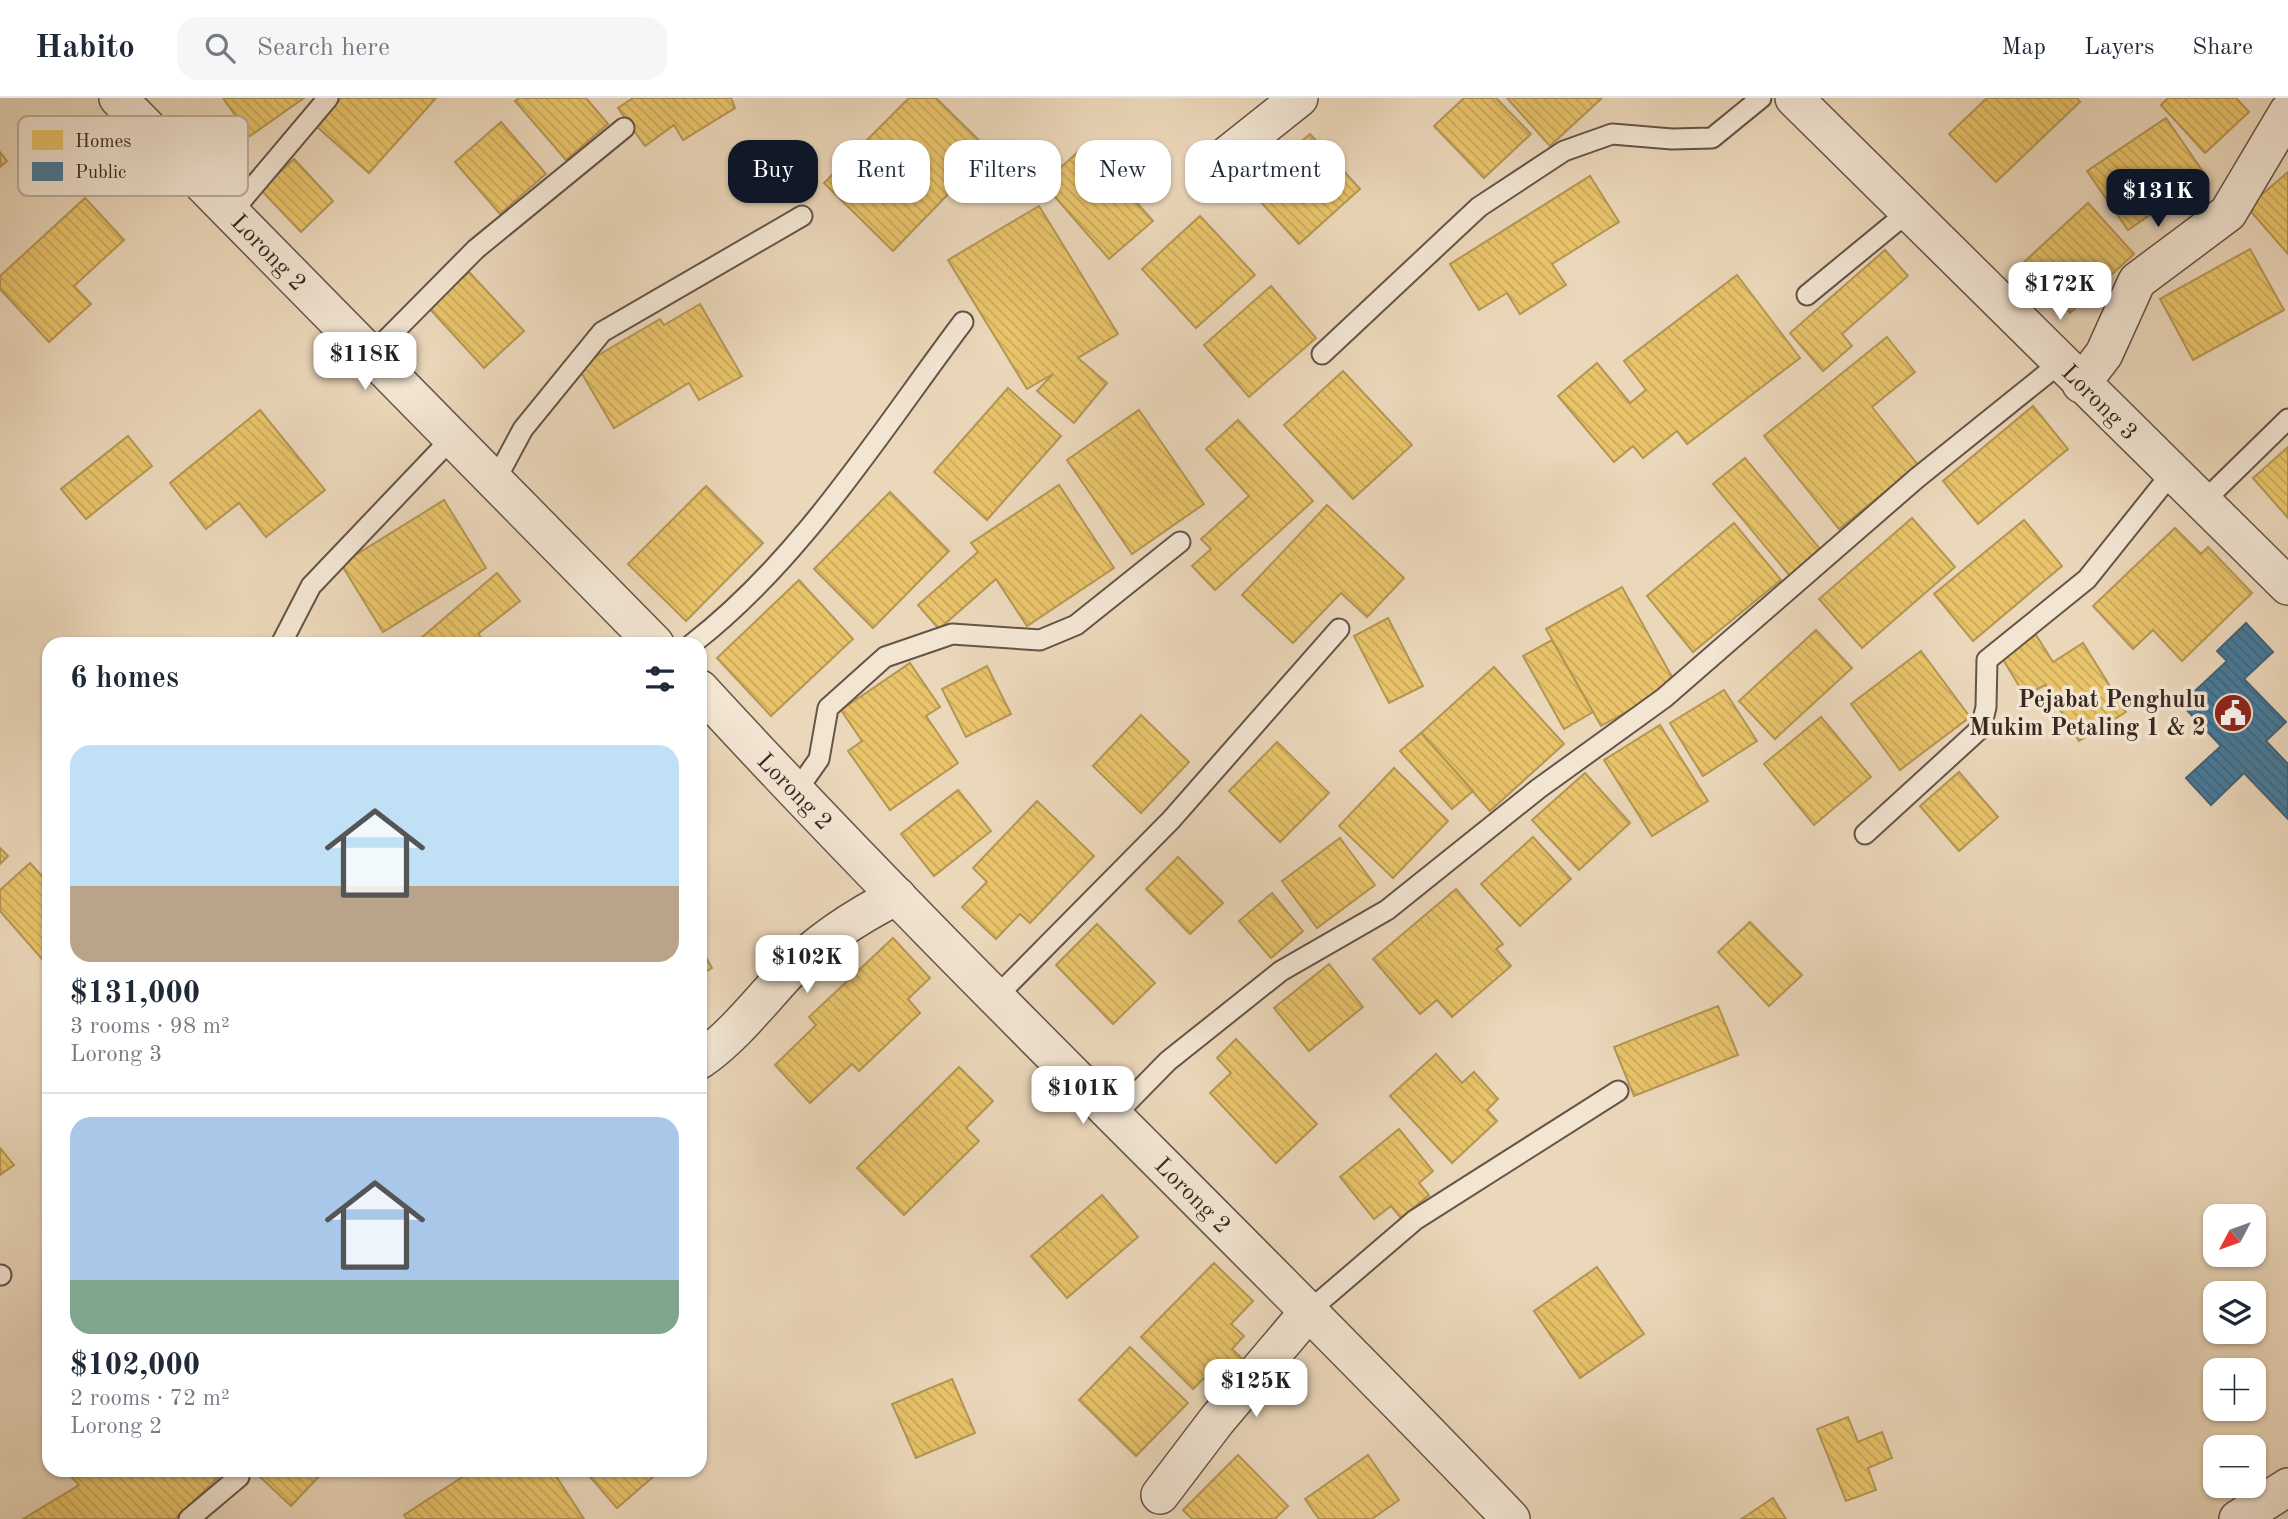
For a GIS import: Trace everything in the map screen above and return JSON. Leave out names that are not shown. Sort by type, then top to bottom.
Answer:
[{"type":"street","name":"Lorong 2","points":[[118,98],[136,116]]},
{"type":"street","points":[[1246,140],[1299,98]]},
{"type":"street","name":"Lorong 3","points":[[1794,98],[2171,474],[2288,586]]},
{"type":"street","points":[[2071,374],[2104,354],[2137,281],[2228,213],[2288,112]]},
{"type":"street","name":"Lorong 2","points":[[214,196],[648,637]]},
{"type":"street","name":"Lorong 2","points":[[707,697],[795,793],[1310,1310],[1511,1519]]},
{"type":"street","points":[[707,1054],[731,1034],[788,972],[818,946],[853,919],[897,896]]},
{"type":"street","points":[[1160,1495],[1217,1420],[1310,1310]]},
{"type":"street","points":[[2238,1519],[2288,1487]]},
{"type":"lane","points":[[248,193],[328,98]]},
{"type":"lane","points":[[1322,354],[1479,207],[1563,151],[1612,134],[1672,139],[1713,138],[1761,98]]},
{"type":"lane","points":[[370,356],[476,249],[624,128]]},
{"type":"lane","points":[[231,213],[245,196]]},
{"type":"lane","points":[[1807,295],[1908,212]]},
{"type":"lane","points":[[495,481],[523,429],[558,381],[602,332],[802,216]]},
{"type":"lane","points":[[701,637],[730,615],[821,513],[963,322]]},
{"type":"lane","points":[[1114,1116],[1168,1061],[1281,971],[1387,910],[1538,789],[1664,698],[1917,478],[2071,374]]},
{"type":"lane","points":[[2202,503],[2288,419]]},
{"type":"lane","points":[[285,637],[311,586],[452,438]]},
{"type":"lane","points":[[1865,834],[1981,728],[1986,707],[1987,660],[2087,579],[2171,474]]},
{"type":"lane","points":[[795,793],[819,759],[828,708],[885,657],[953,634],[1040,640],[1076,625],[1180,542]]},
{"type":"lane","points":[[996,997],[1171,820],[1339,629]]},
{"type":"lane","points":[[1310,1310],[1415,1220],[1618,1091]]},
{"type":"lane","points":[[189,1519],[239,1477]]},
{"type":"building: Homes","points":[[223,98],[304,98],[250,136],[248,116],[236,116]]},
{"type":"building: Homes","points":[[341,98],[436,98],[369,173],[316,126]]},
{"type":"building: Homes","points":[[519,98],[586,98],[608,124],[566,160],[515,101]]},
{"type":"building: Homes","points":[[633,98],[731,98],[735,108],[683,140],[674,125],[645,146],[618,108]]},
{"type":"building: Homes","points":[[909,98],[936,98],[979,140],[944,140],[944,198],[893,251],[844,203],[930,203],[930,140],[867,140]]},
{"type":"building: Homes","points":[[1464,98],[1496,98],[1531,134],[1484,178],[1434,126]]},
{"type":"building: Homes","points":[[1507,98],[1602,98],[1550,146]]},
{"type":"building: Homes","points":[[1987,98],[2077,98],[2080,102],[1996,182],[1949,134]]},
{"type":"building: Homes","points":[[2168,98],[2236,98],[2249,112],[2205,153],[2161,105]]},
{"type":"building: Homes","points":[[2166,118],[2206,176],[2128,230],[2087,171]]},
{"type":"building: Homes","points":[[501,122],[546,174],[500,214],[455,162]]},
{"type":"building: Homes","points":[[1310,134],[1315,140],[1303,140]]},
{"type":"building: Homes","points":[[0,152],[7,161],[0,167]]},
{"type":"building: Homes","points":[[1075,155],[1075,203],[1137,203],[1153,221],[1109,259],[1060,203],[1061,167]]},
{"type":"building: Homes","points":[[294,159],[333,201],[301,232],[261,190]]},
{"type":"building: Homes","points":[[1345,172],[1360,189],[1345,203]]},
{"type":"building: Homes","points":[[2288,172],[2288,254],[2247,207]]},
{"type":"building: Homes","points":[[832,175],[832,191],[824,183]]},
{"type":"building: Homes","points":[[1590,176],[1619,222],[1552,264],[1566,285],[1520,314],[1507,293],[1479,310],[1450,264]]},
{"type":"building: Homes","points":[[85,198],[124,240],[74,286],[91,304],[49,342],[0,289],[0,276]]},
{"type":"building: Homes","points":[[1262,203],[1344,203],[1299,244]]},
{"type":"building: Homes","points":[[2088,203],[2134,254],[2070,313],[2023,263]]},
{"type":"building: Homes","points":[[1039,206],[1118,334],[1078,358],[1107,383],[1074,423],[1037,391],[1053,374],[1027,389],[948,260]]},
{"type":"building: Homes","points":[[1200,216],[1255,275],[1196,328],[1142,269]]},
{"type":"building: Homes","points":[[2250,249],[2284,310],[2193,360],[2160,299]]},
{"type":"building: Homes","points":[[1885,250],[1908,276],[1842,334],[1852,346],[1823,371],[1790,333]]},
{"type":"building: Homes","points":[[469,272],[524,331],[484,368],[429,308]]},
{"type":"building: Homes","points":[[1737,275],[1800,358],[1687,444],[1677,431],[1643,458],[1633,446],[1614,462],[1558,396],[1597,363],[1630,403],[1646,390],[1624,361]]},
{"type":"building: Homes","points":[[1271,286],[1316,338],[1249,397],[1204,345]]},
{"type":"building: Homes","points":[[700,304],[742,376],[699,400],[689,383],[614,428],[578,367],[660,319],[664,325]]},
{"type":"building: Homes","points":[[1887,337],[1915,372],[1872,407],[1918,465],[1839,529],[1764,436]]},
{"type":"building: Homes","points":[[1343,371],[1412,445],[1353,499],[1284,425]]},
{"type":"building: Homes","points":[[1008,388],[1061,436],[987,520],[934,472]]},
{"type":"building: Homes","points":[[2033,406],[2068,449],[1978,524],[1943,481]]},
{"type":"building: Homes","points":[[260,410],[325,490],[266,537],[239,503],[206,529],[170,483]]},
{"type":"building: Homes","points":[[1139,410],[1204,504],[1132,554],[1067,460]]},
{"type":"building: Homes","points":[[1238,420],[1313,501],[1215,590],[1192,566],[1211,549],[1201,539],[1249,496],[1206,449]]},
{"type":"building: Homes","points":[[128,436],[152,466],[86,519],[61,489]]},
{"type":"building: Homes","points":[[2288,447],[2288,518],[2253,478]]},
{"type":"building: Homes","points":[[1745,458],[1821,550],[1790,576],[1713,484]]},
{"type":"building: Homes","points":[[1059,485],[1114,568],[1027,626],[996,579],[939,629],[918,605],[978,552],[971,543]]},
{"type":"building: Homes","points":[[706,486],[763,543],[686,621],[628,564]]},
{"type":"building: Homes","points":[[890,492],[949,551],[873,628],[814,569]]},
{"type":"building: Homes","points":[[444,500],[486,568],[383,632],[341,564]]},
{"type":"building: Homes","points":[[1327,505],[1404,578],[1367,617],[1341,593],[1293,643],[1242,595]]},
{"type":"building: Homes","points":[[1912,518],[1955,567],[1862,648],[1819,599]]},
{"type":"building: Homes","points":[[2024,520],[2062,566],[1973,641],[1934,594]]},
{"type":"building: Homes","points":[[1734,523],[1781,580],[1693,652],[1647,596]]},
{"type":"building: Homes","points":[[2175,528],[2201,554],[2208,547],[2252,593],[2182,661],[2153,630],[2133,649],[2093,606]]},
{"type":"building: Homes","points":[[497,573],[520,601],[478,634],[481,637],[422,637]]},
{"type":"building: Homes","points":[[799,580],[853,639],[771,716],[717,658]]},
{"type":"building: Homes","points":[[1622,587],[1676,684],[1601,726],[1546,629]]},
{"type":"building: Homes","points":[[1388,618],[1423,686],[1389,703],[1354,636]]},
{"type":"building: Homes","points":[[1816,630],[1852,668],[1775,739],[1739,701]]},
{"type":"building: Homes","points":[[2036,635],[2053,662],[2083,643],[2126,712],[2079,741],[2045,685],[2025,696],[2001,656]]},
{"type":"building: Homes","points":[[1552,640],[1593,712],[1564,729],[1523,656]]},
{"type":"building: Homes","points":[[1921,651],[1970,717],[1900,770],[1851,704]]},
{"type":"building: Homes","points":[[910,663],[940,707],[926,716],[958,763],[890,810],[848,751],[862,741],[841,710]]},
{"type":"building: Homes","points":[[987,666],[1011,714],[966,737],[942,689]]},
{"type":"building: Homes","points":[[1494,667],[1564,744],[1490,811],[1421,733]]},
{"type":"building: Homes","points":[[1724,690],[1757,741],[1703,776],[1670,723]]},
{"type":"building: Homes","points":[[1141,715],[1189,762],[1141,813],[1093,766]]},
{"type":"building: Homes","points":[[1821,717],[1871,777],[1814,825],[1764,764]]},
{"type":"building: Homes","points":[[1660,725],[1708,801],[1652,836],[1604,760]]},
{"type":"building: Homes","points":[[1421,733],[1473,791],[1452,809],[1400,751]]},
{"type":"building: Homes","points":[[1277,742],[1329,793],[1280,842],[1229,791]]},
{"type":"building: Homes","points":[[1394,768],[1448,821],[1393,878],[1339,826]]},
{"type":"building: Homes","points":[[1959,772],[1998,817],[1959,851],[1920,806]]},
{"type":"building: Homes","points":[[1585,773],[1630,823],[1579,870],[1532,820]]},
{"type":"building: Homes","points":[[958,790],[991,831],[934,876],[901,834]]},
{"type":"building: Homes","points":[[1037,801],[1094,856],[1030,923],[1020,914],[996,939],[962,907],[987,882],[973,868]]},
{"type":"building: Homes","points":[[1533,837],[1571,879],[1520,926],[1481,884]]},
{"type":"building: Homes","points":[[1340,838],[1375,885],[1317,928],[1282,881]]},
{"type":"building: Homes","points":[[0,848],[8,856],[0,864]]},
{"type":"building: Homes","points":[[1178,857],[1223,903],[1190,934],[1146,889]]},
{"type":"building: Homes","points":[[30,863],[42,876],[42,959],[0,911],[0,890]]},
{"type":"building: Homes","points":[[1456,889],[1503,944],[1496,949],[1511,966],[1452,1017],[1437,1000],[1420,1014],[1373,959]]},
{"type":"building: Homes","points":[[1272,893],[1303,931],[1271,958],[1239,921]]},
{"type":"building: Homes","points":[[1750,922],[1802,975],[1769,1006],[1718,952]]},
{"type":"building: Homes","points":[[1097,924],[1155,983],[1113,1024],[1056,965]]},
{"type":"building: Homes","points":[[893,938],[930,978],[908,999],[920,1013],[859,1071],[852,1064],[810,1103],[775,1065],[816,1025],[809,1017]]},
{"type":"building: Homes","points":[[1329,964],[1363,1007],[1309,1051],[1274,1008]]},
{"type":"building: Homes","points":[[1718,1006],[1738,1055],[1634,1096],[1614,1047]]},
{"type":"building: Homes","points":[[1236,1039],[1317,1124],[1276,1163],[1210,1093],[1231,1073],[1217,1058]]},
{"type":"building: Homes","points":[[1436,1054],[1462,1083],[1474,1072],[1498,1099],[1487,1110],[1497,1121],[1452,1163],[1390,1096]]},
{"type":"building: Homes","points":[[959,1067],[993,1101],[966,1128],[979,1141],[904,1215],[857,1168]]},
{"type":"building: Homes","points":[[1399,1129],[1433,1171],[1419,1183],[1429,1195],[1401,1218],[1391,1206],[1374,1219],[1340,1177]]},
{"type":"building: Homes","points":[[0,1148],[14,1165],[0,1175]]},
{"type":"building: Homes","points":[[1102,1195],[1138,1237],[1067,1298],[1031,1256]]},
{"type":"building: Homes","points":[[1214,1263],[1253,1301],[1231,1324],[1244,1336],[1232,1349],[1248,1364],[1220,1393],[1204,1378],[1193,1389],[1141,1337]]},
{"type":"building: Homes","points":[[1597,1267],[1644,1334],[1580,1378],[1534,1311]]},
{"type":"building: Homes","points":[[1130,1347],[1188,1403],[1136,1456],[1079,1400]]},
{"type":"building: Homes","points":[[952,1379],[975,1433],[916,1458],[892,1404]]},
{"type":"building: Homes","points":[[1848,1417],[1858,1442],[1882,1432],[1892,1458],[1868,1468],[1876,1490],[1846,1501],[1817,1429]]},
{"type":"building: Homes","points":[[1238,1455],[1288,1506],[1275,1519],[1192,1519],[1183,1510]]},
{"type":"building: Homes","points":[[1368,1455],[1399,1500],[1372,1519],[1319,1519],[1305,1499]]},
{"type":"building: Homes","points":[[72,1477],[219,1477],[175,1519],[23,1519],[79,1485]]},
{"type":"building: Homes","points":[[260,1477],[318,1477],[291,1506]]},
{"type":"building: Homes","points":[[462,1477],[557,1477],[584,1519],[407,1519],[404,1515]]},
{"type":"building: Homes","points":[[590,1477],[653,1477],[617,1508]]},
{"type":"building: Homes","points":[[1773,1498],[1786,1519],[1741,1519],[1749,1514]]},
{"type":"building: Public","name":"Pejabat Penghulu Mukim Petaling 1 & 2","points":[[2246,623],[2273,652],[2244,679],[2286,722],[2266,741],[2288,764],[2288,819],[2244,773],[2211,805],[2186,778],[2221,746],[2181,704],[2227,661],[2217,651]]},
{"type":"place","name":"Pejabat Penghulu Mukim Petaling 1 & 2","points":[[2233,713]]}]
